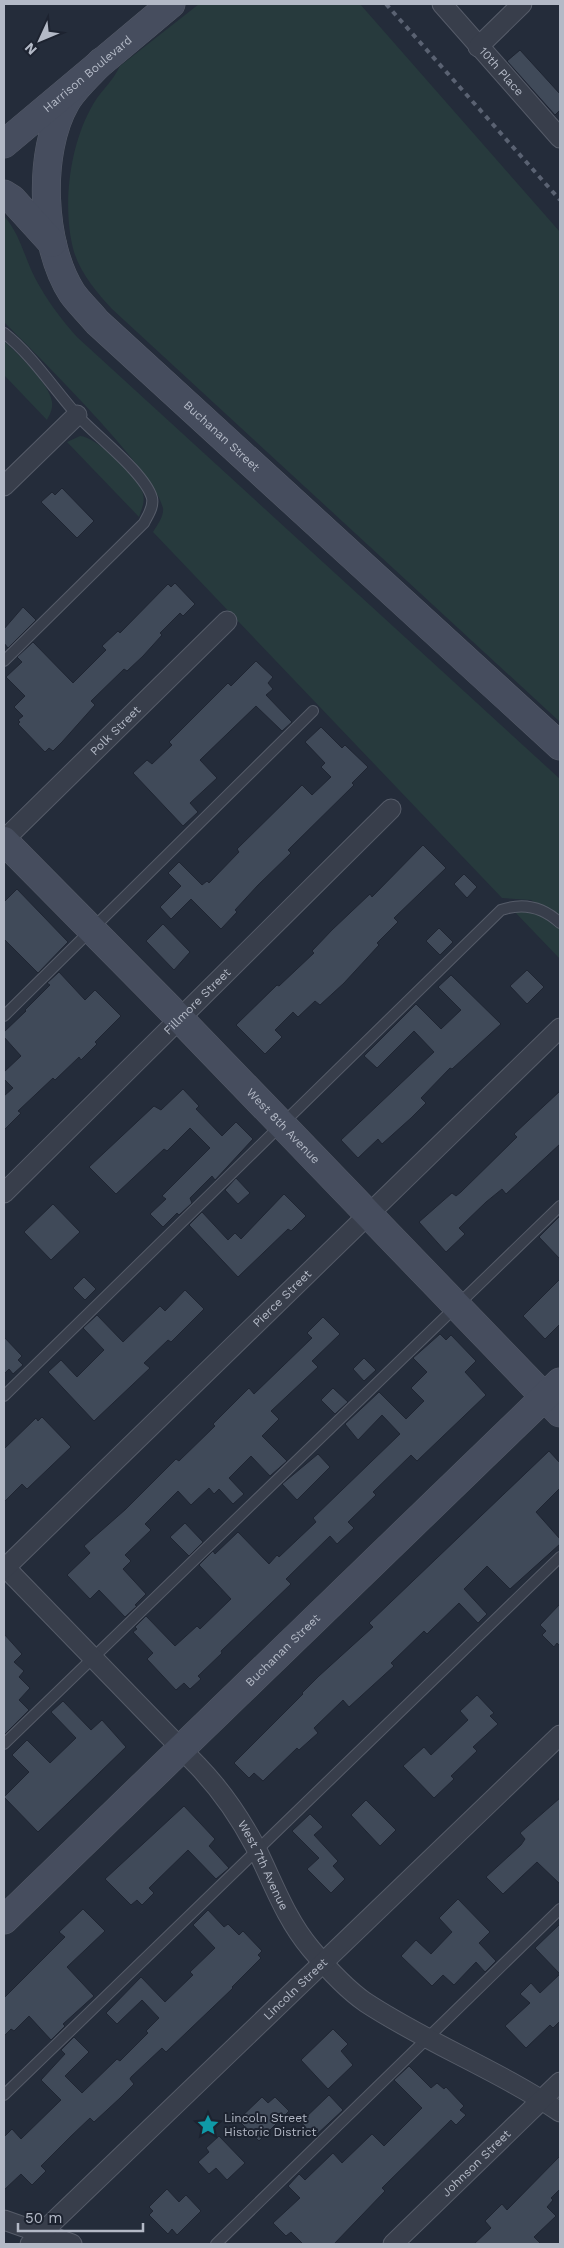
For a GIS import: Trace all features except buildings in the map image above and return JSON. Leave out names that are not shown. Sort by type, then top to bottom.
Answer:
[{"type":"street","name":"Harrison Boulevard","points":[[4,144],[171,4]]},
{"type":"street","name":"10th Place","points":[[442,4],[478,46],[557,129]]},
{"type":"street","points":[[478,46],[522,4]]},
{"type":"street","name":"Buchanan Street","points":[[100,62],[66,101],[53,133],[47,180],[48,228],[56,258],[72,293],[97,322],[560,746]]},
{"type":"street","points":[[4,194],[12,199],[52,243]]},
{"type":"street","points":[[4,486],[77,415]]},
{"type":"street","name":"Polk Street","points":[[4,840],[227,621]]},
{"type":"street","name":"Fillmore Street","points":[[4,1193],[391,808]]},
{"type":"street","name":"West 8th Avenue","points":[[4,840],[458,1306],[555,1397]]},
{"type":"street","name":"Pierce Street","points":[[4,1568],[560,1028]]},
{"type":"street","name":"Buchanan Street","points":[[4,1920],[181,1748],[555,1397]]},
{"type":"street","name":"West 7th Avenue","points":[[4,1568],[93,1657],[222,1793],[256,1849],[277,1897],[292,1923],[323,1963],[340,1981],[364,2001],[542,2100],[560,2112]]},
{"type":"street","name":"Lincoln Street","points":[[35,2239],[560,1735]]},
{"type":"street","name":"Johnson Street","points":[[393,2244],[560,2082]]},
{"type":"street","points":[[4,2220],[35,2239],[72,2244]]},
{"type":"lane","points":[[4,333],[33,361],[77,415],[135,473],[146,486],[152,498],[152,506],[144,523],[4,661]]},
{"type":"lane","points":[[4,1016],[313,711]]},
{"type":"lane","points":[[4,1396],[502,910],[513,906],[534,907],[560,923]]},
{"type":"lane","points":[[4,1744],[560,1206]]},
{"type":"lane","points":[[4,2095],[256,1849],[560,1558]]},
{"type":"lane","points":[[216,2244],[560,1909]]},
{"type":"shaded area","points":[[199,4],[360,4],[560,232],[560,722],[112,309],[95,290],[81,268],[74,252],[70,235],[68,198],[73,161],[83,126],[93,104],[120,66]]},
{"type":"shaded area","points":[[4,216],[18,238],[44,294],[77,337],[560,779],[560,918],[531,900],[502,898],[153,532],[161,518],[163,508],[155,491],[140,468],[92,413],[4,322]]},
{"type":"shaded area","points":[[4,341],[32,369],[50,395],[52,405],[47,420],[4,375]]},
{"type":"shaded area","points":[[80,436],[96,443],[115,458],[138,484],[144,498],[139,517],[67,442]]},
{"type":"shaded area","points":[[512,909],[538,915],[549,920],[560,929],[560,959]]},
{"type":"railway","points":[[386,4],[560,200]]},
{"type":"place","name":"Lincoln Street Historic District","points":[[208,2125]]}]
